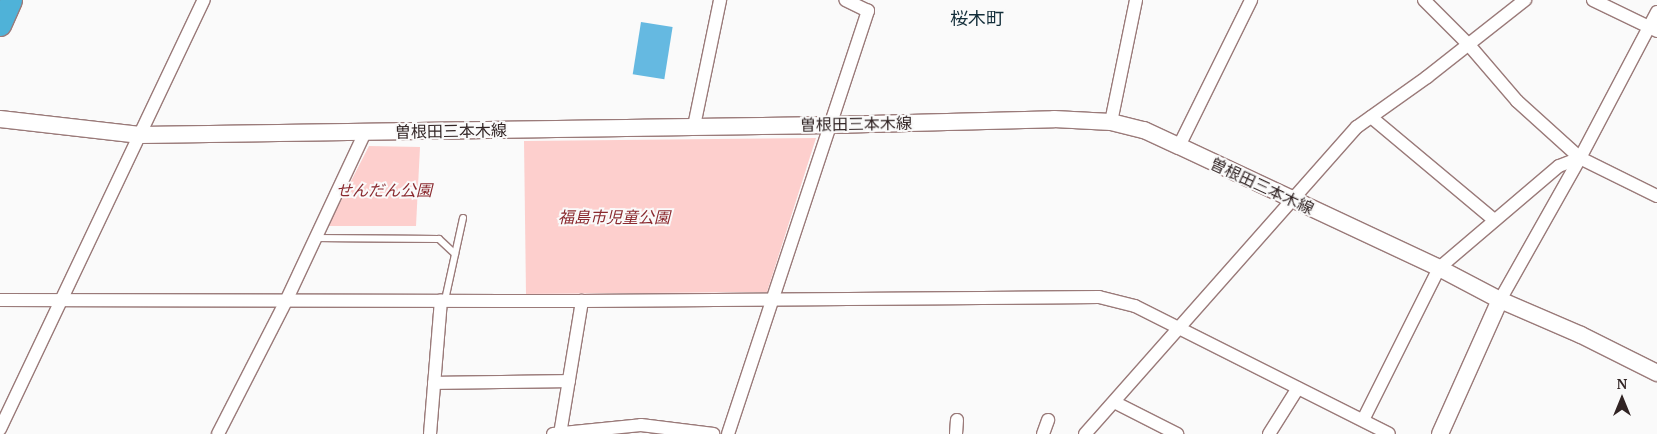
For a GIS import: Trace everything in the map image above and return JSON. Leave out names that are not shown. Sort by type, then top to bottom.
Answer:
[{"type":"highway","points":[[0,25],[11,0]]},
{"type":"street","points":[[0,429],[204,0]]},
{"type":"street","points":[[694,126],[720,0]]},
{"type":"street","points":[[728,434],[775,298],[868,11],[845,0]]},
{"type":"street","points":[[1111,122],[1136,0]]},
{"type":"street","points":[[1179,146],[1251,0]]},
{"type":"street","points":[[1424,0],[1469,45],[1517,100],[1580,158],[1657,196]]},
{"type":"street","points":[[1085,434],[1357,127],[1469,45],[1525,0]]},
{"type":"street","points":[[1593,0],[1653,29]]},
{"type":"street","points":[[1440,434],[1500,300],[1653,29],[1657,12]]},
{"type":"street","points":[[1372,117],[1494,220]]},
{"type":"street","name":"曽根田三本木線","points":[[0,119],[140,135],[1054,120],[1111,122],[1144,130],[1179,146],[1439,268],[1500,300],[1581,335],[1657,373]]},
{"type":"street","points":[[218,434],[286,301],[365,132]]},
{"type":"street","points":[[1363,420],[1439,268],[1559,166],[1580,158]]},
{"type":"street","points":[[0,300],[582,301],[775,298],[1099,297],[1135,306],[1389,434]]},
{"type":"street","points":[[430,434],[443,300]]},
{"type":"street","points":[[582,301],[569,381],[558,433],[641,425],[713,434]]},
{"type":"street","points":[[434,383],[569,381]]},
{"type":"street","points":[[1269,434],[1298,388]]},
{"type":"street","points":[[1114,402],[1177,434]]},
{"type":"street","points":[[956,434],[957,420]]},
{"type":"street","points":[[1043,434],[1048,420]]},
{"type":"lane","points":[[443,300],[463,218]]},
{"type":"lane","points":[[314,238],[439,239],[455,254]]},
{"type":"green space","name":"福島市児童公園","points":[[816,138],[767,292],[526,294],[524,141]]},
{"type":"green space","name":"せんだん公園","points":[[369,146],[420,147],[416,226],[328,226]]},
{"type":"water","points":[[641,22],[673,27],[664,79],[633,74]]},
{"type":"district","name":"桜木町","points":[[977,18]]}]
